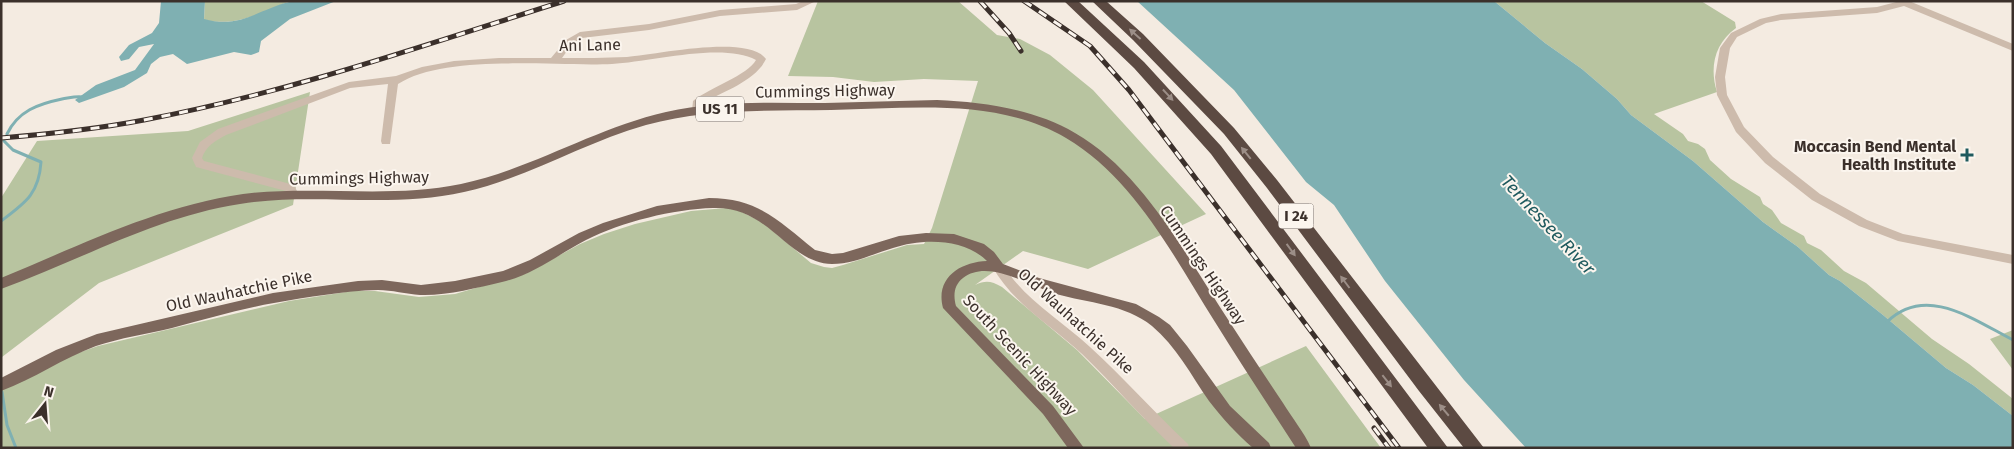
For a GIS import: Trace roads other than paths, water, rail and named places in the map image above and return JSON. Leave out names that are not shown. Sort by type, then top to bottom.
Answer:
[{"type":"highway","name":"I 24","points":[[1070,1],[1139,65],[1216,150],[1439,448]]},
{"type":"highway","name":"I 24","points":[[1098,1],[1145,44],[1229,131],[1475,448]]},
{"type":"main road","name":"Cummings Highway","points":[[1,284],[93,246],[173,216],[209,205],[242,199],[294,195],[410,195],[457,190],[521,171],[640,122],[697,111],[770,108],[965,106],[1021,115],[1072,136],[1108,163],[1149,213],[1304,448]]},
{"type":"main road","name":"Old Wauhatchie Pike","points":[[1,385],[76,347],[126,332],[273,298],[358,286],[382,285],[421,290],[455,286],[505,276],[535,264],[584,236],[607,226],[656,212],[709,203],[728,203],[755,211],[810,254],[820,258],[839,259],[900,241],[932,238],[965,241],[982,248],[994,259],[998,266]]},
{"type":"main road","name":"South Scenic Highway","points":[[1077,448],[1048,410],[950,308],[946,298],[947,290],[952,280],[959,274],[979,266],[998,266],[1043,285],[1120,304],[1143,313],[1160,324],[1172,336],[1226,412],[1240,428],[1264,448]]},
{"type":"street","points":[[556,60],[572,38],[580,35],[662,25],[720,13],[797,7],[812,1]]},
{"type":"street","points":[[2013,48],[1904,2],[1877,10],[1781,17],[1751,26],[1734,35],[1725,48],[1720,77],[1722,95],[1740,129],[1769,160],[1816,197],[1863,223],[1902,238],[2013,260]]},
{"type":"street","name":"Ani Lane","points":[[294,195],[290,188],[200,164],[197,158],[200,149],[207,140],[222,132],[349,85],[398,78],[428,69],[461,63],[515,59],[612,61],[734,49],[758,56],[761,59],[754,70],[697,103],[697,111]]},
{"type":"street","points":[[386,141],[393,82],[398,78]]},
{"type":"street","name":"Old Wauhatchie Pike","points":[[998,266],[1004,279],[1016,292],[1070,336],[1183,448]]},
{"type":"water","points":[[161,1],[205,1],[204,19],[228,22],[289,2],[336,1],[290,19],[261,41],[259,52],[251,55],[234,52],[187,64],[173,54],[160,57],[151,64],[147,73],[124,87],[79,103],[75,100],[96,85],[135,70],[154,44],[139,47],[129,59],[121,61],[119,57],[129,45],[152,33],[159,23]]},
{"type":"water","name":"Tennessee River","points":[[1137,1],[1494,1],[1545,43],[1582,69],[1617,99],[1631,115],[1693,161],[1763,222],[1798,247],[1829,275],[1840,281],[1883,315],[1946,368],[1973,385],[2013,416],[2013,448],[1526,448],[1464,380],[1385,281],[1334,205],[1306,182],[1234,90]]},
{"type":"waterway","points":[[7,134],[23,114],[37,106],[72,97],[82,97]]},
{"type":"waterway","points":[[1,221],[24,203],[34,190],[40,173],[41,162],[13,150],[4,141]]},
{"type":"waterway","points":[[1887,322],[1902,311],[1918,306],[1934,306],[1966,315],[2013,340]]},
{"type":"waterway","points":[[2,392],[7,425],[16,448]]},
{"type":"railway","points":[[1,138],[73,131],[197,109],[356,67],[564,1]]},
{"type":"railway","points":[[980,1],[1009,33],[1021,51]]},
{"type":"railway","points":[[1024,1],[1090,46],[1129,90],[1399,448]]},
{"type":"railway","points":[[1374,428],[1389,448]]},
{"type":"place","name":"Moccasin Bend Mental Health Institute","points":[[1967,155]]}]
